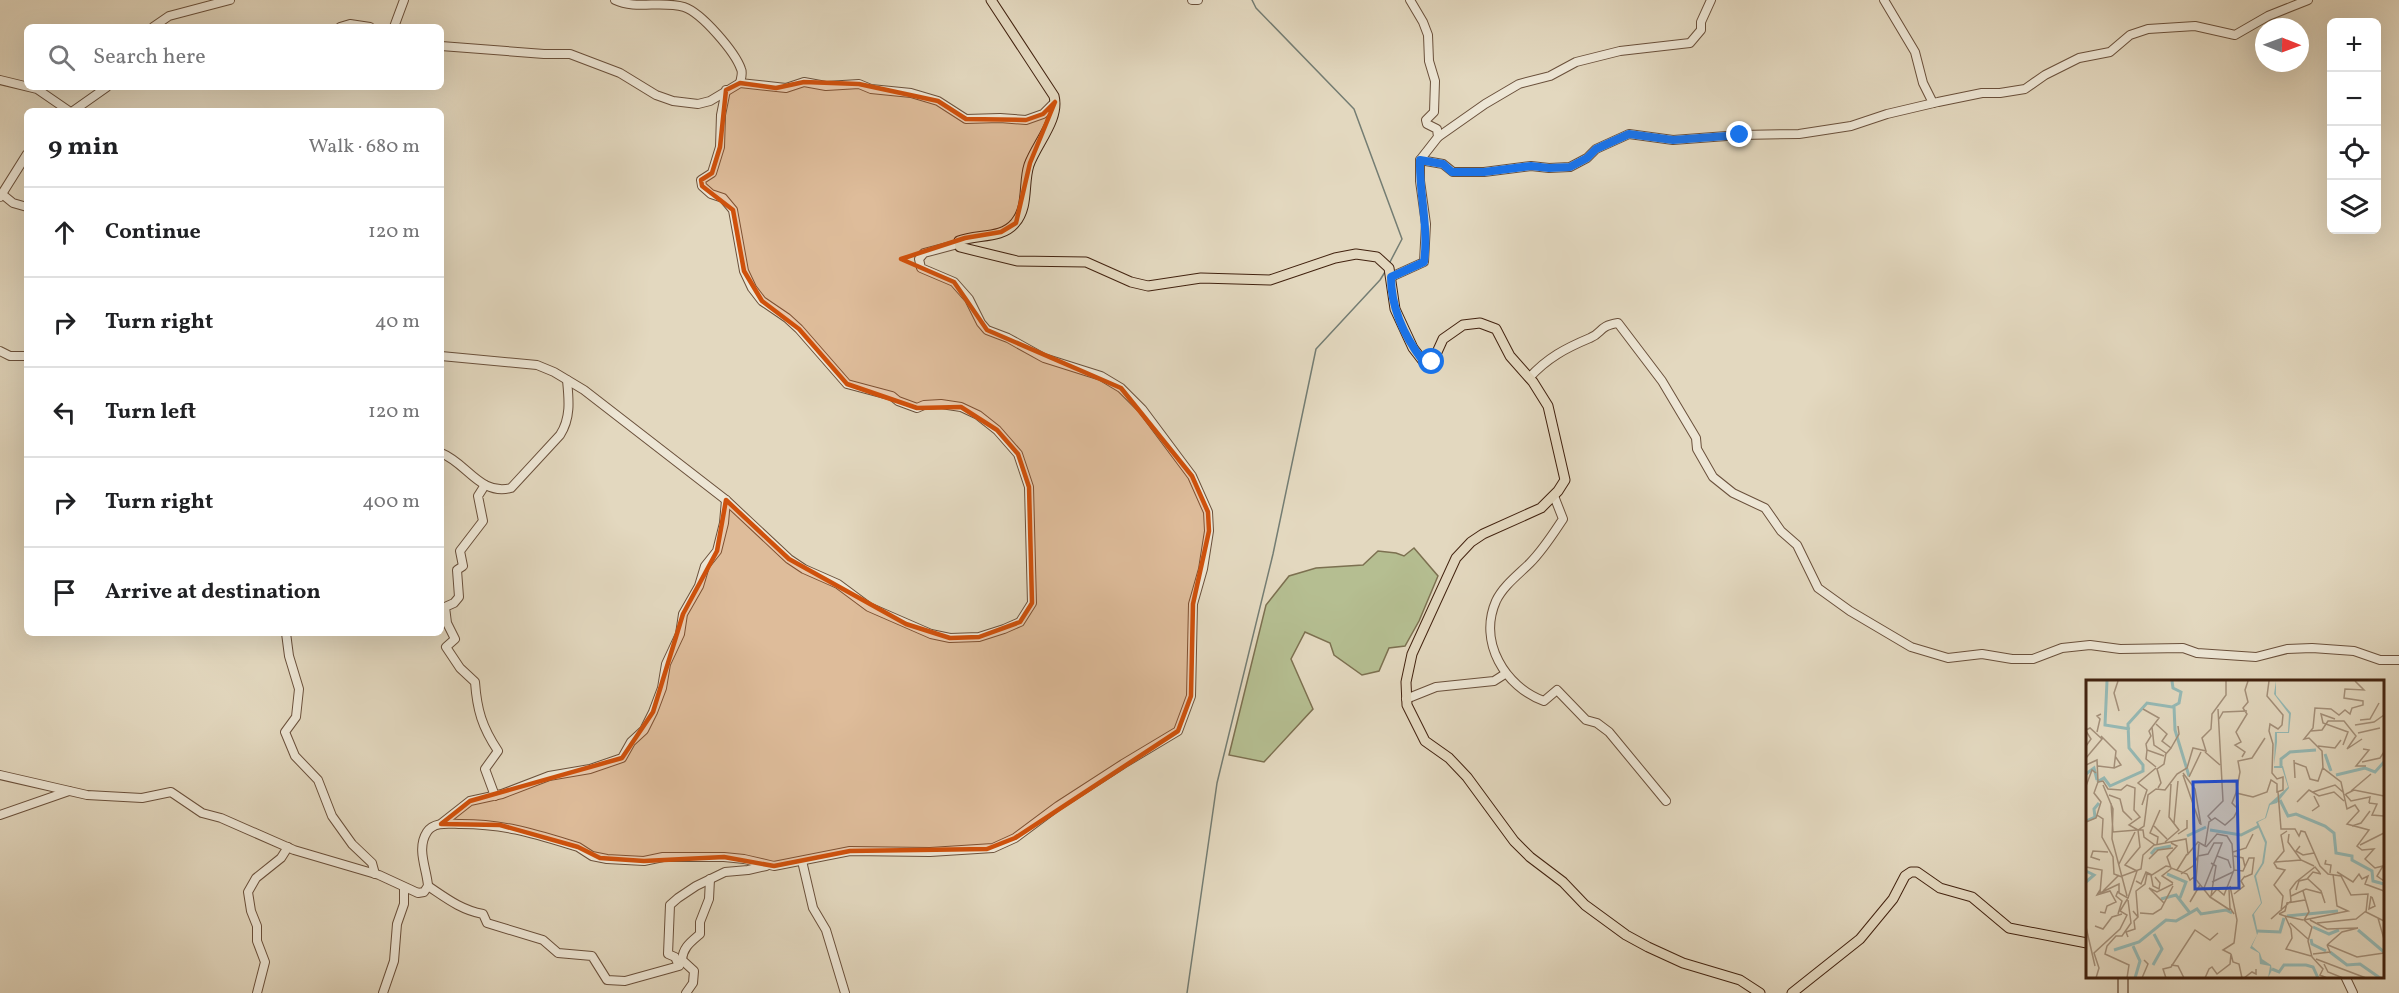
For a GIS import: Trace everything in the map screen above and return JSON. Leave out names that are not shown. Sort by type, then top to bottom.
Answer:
[{"type":"main road","points":[[991,0],[1056,102],[1054,115],[1030,163],[1024,199],[1016,223],[1006,231],[965,238],[959,241],[960,247],[975,249],[1012,261],[1086,262],[1131,282],[1148,286],[1201,278],[1270,280],[1335,258],[1363,254],[1382,260],[1389,268],[1395,309],[1413,348],[1423,361],[1433,361],[1446,334],[1462,325],[1480,323],[1496,329],[1510,356],[1529,378],[1548,406],[1564,471],[1564,480],[1554,496],[1538,510],[1477,538],[1456,558],[1413,654],[1406,682],[1407,705],[1425,741],[1433,749],[1449,758],[1467,777],[1522,850],[1563,882],[1585,905],[1626,935],[1648,947],[1683,963],[1740,981],[1760,993]]},
{"type":"main road","points":[[1792,993],[1860,939],[1893,899],[1905,876],[1911,872],[1917,872],[1940,888],[1972,897],[2009,928],[2086,943]]},
{"type":"street","points":[[157,24],[169,16],[230,0]]},
{"type":"street","points":[[395,24],[404,0]]},
{"type":"street","points":[[615,0],[626,5],[658,3],[686,8],[721,39],[735,56],[742,71],[741,83]]},
{"type":"street","points":[[1192,0],[1198,0]]},
{"type":"street","points":[[1410,0],[1428,35],[1429,61],[1435,81],[1434,112],[1426,120],[1427,124],[1437,129],[1438,137]]},
{"type":"street","points":[[1391,277],[1424,262],[1426,224],[1420,181],[1420,160],[1438,137],[1485,104],[1519,84],[1550,76],[1576,62],[1620,51],[1690,43],[1701,30],[1701,22],[1711,0]]},
{"type":"street","points":[[1884,0],[1915,52],[1923,84],[1933,103]]},
{"type":"street","points":[[1420,160],[1443,164],[1452,172],[1484,172],[1531,166],[1570,167],[1587,158],[1596,149],[1629,134],[1673,140],[1740,135],[1799,134],[1851,126],[1887,114],[1933,103],[1973,95],[2025,89],[2045,75],[2079,58],[2110,52],[2130,35],[2148,29],[2195,26],[2235,35],[2268,16],[2308,0]]},
{"type":"street","points":[[444,46],[570,54],[597,62],[656,95],[673,101],[698,104],[710,101],[741,83],[776,88],[794,86],[804,82],[826,86],[859,84],[871,89],[911,93],[938,101],[966,119],[1026,120],[1043,114],[1056,102]]},
{"type":"street","points":[[0,80],[24,86]]},
{"type":"street","points":[[39,90],[66,108]]},
{"type":"street","points":[[75,108],[102,90]]},
{"type":"street","points":[[444,356],[537,365],[584,390],[726,500],[789,559],[838,584],[869,607],[931,634],[950,638],[979,637],[1020,621],[1032,603],[1029,487],[1018,454],[978,415],[962,407],[941,404],[924,405],[917,408],[898,401],[892,396],[847,384],[788,318],[762,301],[752,288],[744,271],[733,210],[723,198],[711,194],[702,186],[701,180],[712,173],[720,147],[721,115],[726,90]]},
{"type":"street","points":[[24,159],[1,195],[13,203],[24,206]]},
{"type":"street","points":[[441,824],[500,825],[578,847],[591,856],[644,861],[663,856],[724,857],[780,866],[850,851],[948,852],[999,846],[1015,838],[1058,806],[1123,764],[1175,735],[1183,723],[1191,696],[1193,604],[1203,569],[1209,531],[1208,512],[1197,485],[1177,452],[1142,409],[1121,388],[1101,376],[1044,358],[987,330],[969,299],[954,282],[921,268],[919,259],[924,253],[958,244]]},
{"type":"street","points":[[1529,378],[1553,355],[1581,340],[1592,338],[1605,325],[1618,322],[1662,381],[1696,438],[1697,449],[1713,477],[1733,494],[1765,508],[1781,531],[1797,545],[1818,588],[1850,611],[1911,647],[1948,658],[1982,654],[2012,659],[2033,659],[2062,648],[2090,645],[2120,649],[2182,648],[2197,653],[2256,657],[2286,649],[2313,648],[2354,651],[2380,660],[2399,660]]},
{"type":"street","points":[[0,351],[10,356],[24,356]]},
{"type":"street","points":[[444,455],[485,485],[502,490],[511,489],[560,435],[569,417],[567,380]]},
{"type":"street","points":[[485,485],[478,496],[483,521],[460,551],[463,566],[457,570],[459,597],[454,603],[445,607],[447,624],[455,639],[446,647],[460,668],[475,682],[477,710],[488,736],[498,751],[485,769],[495,796]]},
{"type":"street","points":[[1554,496],[1563,519],[1549,541],[1513,579],[1497,601],[1492,622],[1493,651],[1505,674],[1529,693],[1544,701],[1557,690],[1586,720],[1597,723],[1609,732],[1666,801]]},
{"type":"street","points":[[0,775],[87,795],[142,798],[171,792],[201,813],[221,818],[288,847],[375,874],[420,893],[427,890],[428,886],[423,859],[423,841],[428,831],[441,824],[470,801],[495,796],[549,776],[590,769],[622,758],[631,742],[644,730],[662,687],[666,664],[680,634],[683,614],[699,586],[705,566],[717,551],[724,523],[726,500]]},
{"type":"street","points":[[286,636],[289,656],[299,689],[296,717],[285,732],[295,756],[318,780],[332,816],[352,844],[372,863],[375,874]]},
{"type":"street","points":[[1406,699],[1436,687],[1494,681],[1505,674]]},
{"type":"street","points":[[0,815],[70,791]]},
{"type":"street","points":[[257,993],[265,962],[257,941],[257,926],[251,911],[248,892],[256,878],[281,858],[288,847]]},
{"type":"street","points":[[802,861],[813,908],[826,930],[845,993]]},
{"type":"street","points":[[428,886],[460,908],[483,914],[487,923],[543,940],[558,953],[592,956],[608,980],[625,981],[679,966],[675,957],[668,954],[670,905],[678,898],[725,872],[768,865]]},
{"type":"street","points":[[686,993],[693,983],[694,971],[682,960],[683,952],[687,945],[700,934],[700,922],[709,899],[710,879]]},
{"type":"street","points":[[383,993],[394,962],[397,924],[404,904],[404,888]]},
{"type":"street","points":[[2346,978],[2353,993]]},
{"type":"highlighted area","points":[[804,82],[859,84],[938,101],[966,119],[1026,120],[1043,114],[1055,102],[1030,163],[1016,223],[1001,232],[965,238],[901,259],[954,282],[987,330],[1121,388],[1192,476],[1208,512],[1209,531],[1193,604],[1191,696],[1178,731],[1015,838],[987,849],[850,851],[774,866],[724,857],[644,861],[600,858],[578,847],[500,825],[441,824],[470,801],[622,758],[653,712],[683,614],[717,551],[726,500],[789,559],[906,624],[950,638],[979,637],[1020,622],[1032,603],[1029,487],[1018,454],[997,430],[961,407],[917,408],[847,384],[799,329],[762,301],[744,271],[733,210],[702,186],[701,180],[712,173],[720,147],[726,90],[740,83],[776,88]]},
{"type":"green space","points":[[1414,548],[1438,576],[1419,621],[1405,646],[1389,648],[1379,671],[1362,675],[1334,655],[1330,643],[1305,632],[1291,659],[1313,709],[1264,762],[1229,755],[1266,605],[1289,576],[1316,568],[1363,565],[1378,551],[1404,556]]},
{"type":"waterway","points":[[1252,0],[1256,8],[1354,109],[1402,239],[1390,262]]},
{"type":"waterway","points":[[1187,993],[1217,783],[1273,554],[1316,349],[1385,272]]},
{"type":"route","points":[[1432,362],[1423,361],[1413,348],[1395,309],[1392,294],[1391,277],[1424,262],[1426,224],[1420,181],[1420,160],[1443,164],[1452,172],[1484,172],[1531,166],[1570,167],[1587,158],[1596,149],[1629,134],[1673,140],[1740,135]]}]
